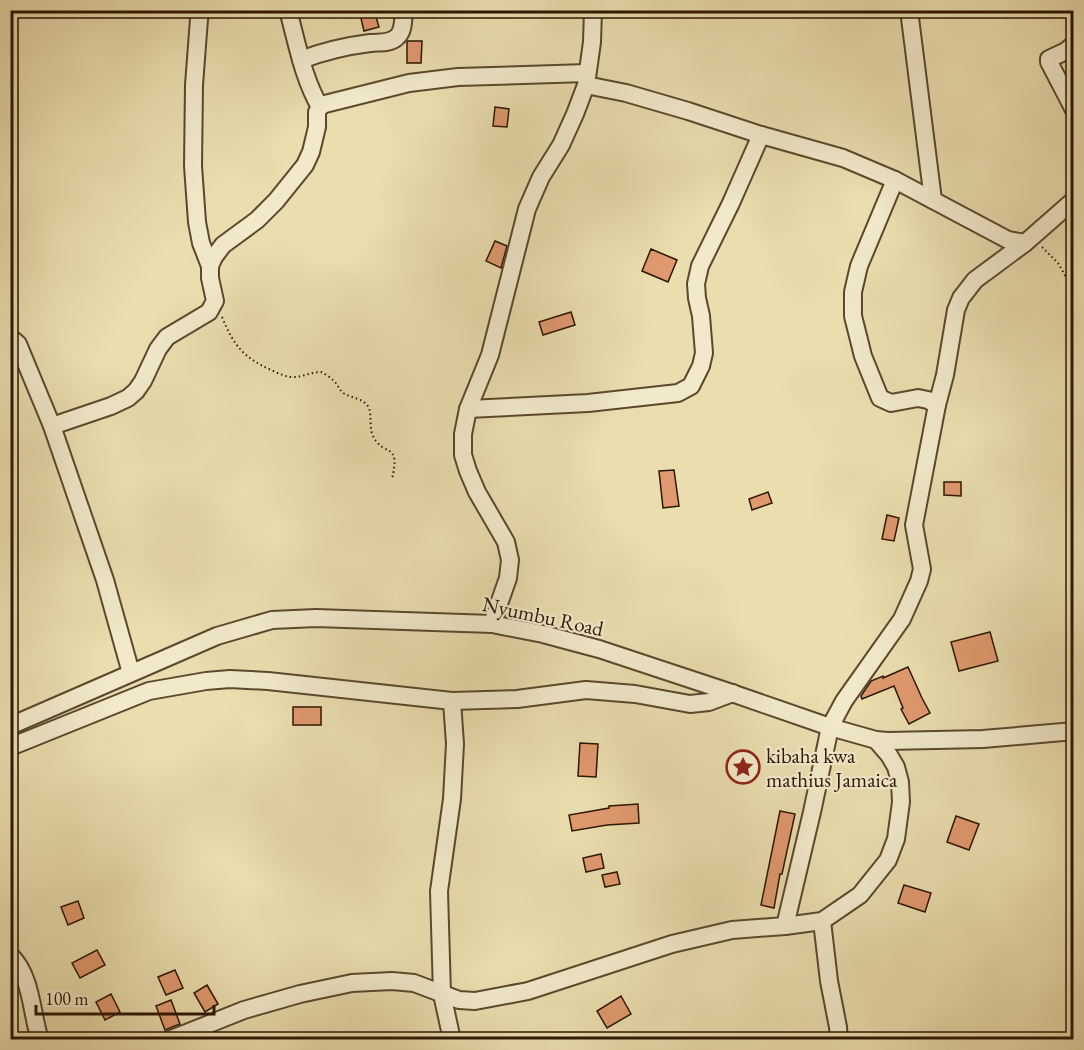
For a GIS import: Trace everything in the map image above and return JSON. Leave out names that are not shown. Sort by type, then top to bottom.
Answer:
[{"type":"street","points":[[52,426],[128,398],[143,381],[167,337],[209,312],[215,301],[210,266],[201,243],[197,222],[193,166],[194,85],[201,10]]},
{"type":"street","points":[[288,10],[301,60],[320,107]]},
{"type":"street","points":[[301,60],[338,48],[394,40],[399,36],[402,28],[404,10]]},
{"type":"street","points":[[492,624],[508,578],[510,560],[506,542],[477,492],[463,455],[463,434],[468,409],[490,355],[527,209],[541,177],[561,145],[587,79],[593,10]]},
{"type":"street","points":[[909,10],[933,200]]},
{"type":"street","points":[[1074,45],[1049,59],[1049,62],[1074,110]]},
{"type":"street","points":[[210,266],[214,256],[223,245],[257,220],[276,201],[305,165],[311,152],[317,112],[320,107],[409,83],[458,77],[587,79],[761,135],[843,158],[895,180],[1008,240],[1027,240]]},
{"type":"street","points":[[468,409],[588,403],[678,393],[691,386],[701,366],[704,353],[696,284],[700,266],[761,135]]},
{"type":"street","points":[[895,180],[859,266],[853,292],[853,316],[863,356],[880,398],[891,403],[918,398],[937,405]]},
{"type":"street","points":[[785,926],[830,727],[844,701],[902,619],[919,581],[921,569],[914,525],[956,310],[961,298],[975,280],[1074,200]]},
{"type":"street","points":[[10,337],[18,344],[52,426],[105,580],[131,673]]},
{"type":"street","name":"Nyumbu Road","points":[[10,726],[217,636],[272,620],[316,618],[492,624],[543,634],[599,649],[830,727],[876,740],[983,740],[1074,731]]},
{"type":"street","points":[[10,747],[149,691],[230,679],[452,701],[517,699],[586,690],[635,694],[690,704],[710,702],[733,693]]},
{"type":"street","points":[[452,701],[455,744],[452,799],[439,891],[442,994],[452,1040]]},
{"type":"street","points":[[169,1040],[244,1010],[300,994],[352,983],[392,981],[414,983],[459,1000],[475,1001],[528,991],[672,944],[732,930],[822,921],[860,895],[888,860],[896,839],[901,802],[900,782],[896,767],[876,740]]},
{"type":"street","points":[[822,921],[839,1040]]},
{"type":"street","points":[[10,954],[25,976],[40,1040]]},
{"type":"path","points":[[1027,240],[1046,250],[1058,263],[1074,291]]},
{"type":"path","points":[[215,301],[235,344],[243,354],[257,364],[291,377],[321,372],[333,380],[344,394],[363,402],[369,409],[370,426],[374,438],[391,452],[394,458],[392,479]]},
{"type":"building","points":[[359,10],[374,10],[379,27],[364,31]]},
{"type":"building","points":[[407,41],[422,41],[421,63],[407,63]]},
{"type":"building","points":[[495,107],[509,109],[507,127],[493,126]]},
{"type":"building","points":[[495,241],[507,246],[501,268],[486,261]]},
{"type":"building","points":[[651,249],[677,260],[668,282],[642,271]]},
{"type":"building","points":[[571,312],[575,325],[543,335],[539,322]]},
{"type":"building","points":[[674,470],[679,506],[663,508],[659,471]]},
{"type":"building","points":[[944,482],[961,482],[961,496],[944,495]]},
{"type":"building","points":[[768,492],[772,503],[752,510],[749,499]]},
{"type":"building","points":[[887,515],[899,518],[894,541],[882,539]]},
{"type":"building","points":[[990,632],[998,661],[959,671],[951,642]]},
{"type":"building","points":[[908,667],[930,713],[909,724],[901,709],[903,708],[894,686],[862,699],[861,696],[871,681]]},
{"type":"building","points":[[293,707],[321,707],[321,725],[293,725]]},
{"type":"building","points":[[580,743],[598,744],[596,777],[578,776]]},
{"type":"building","points":[[638,804],[639,823],[607,825],[572,831],[569,815],[609,808],[609,806]]},
{"type":"building","points":[[780,811],[795,814],[774,908],[761,905]]},
{"type":"building","points":[[956,816],[979,824],[969,850],[947,842]]},
{"type":"building","points":[[601,854],[604,868],[586,872],[583,858]]},
{"type":"building","points":[[617,872],[620,884],[605,887],[602,875]]},
{"type":"building","points":[[904,885],[931,893],[925,912],[898,903]]},
{"type":"building","points":[[78,901],[84,918],[68,925],[61,907]]},
{"type":"building","points":[[97,950],[105,965],[80,978],[72,963]]},
{"type":"building","points":[[175,970],[183,988],[166,995],[158,977]]},
{"type":"building","points":[[207,985],[218,1004],[205,1012],[194,993]]},
{"type":"building","points":[[111,994],[120,1012],[105,1020],[96,1002]]},
{"type":"building","points":[[621,996],[631,1014],[607,1028],[597,1011]]},
{"type":"building","points":[[171,1000],[180,1024],[165,1030],[156,1006]]},
{"type":"place","name":"kibaha kwa mathius Jamaica","points":[[743,767]]}]
